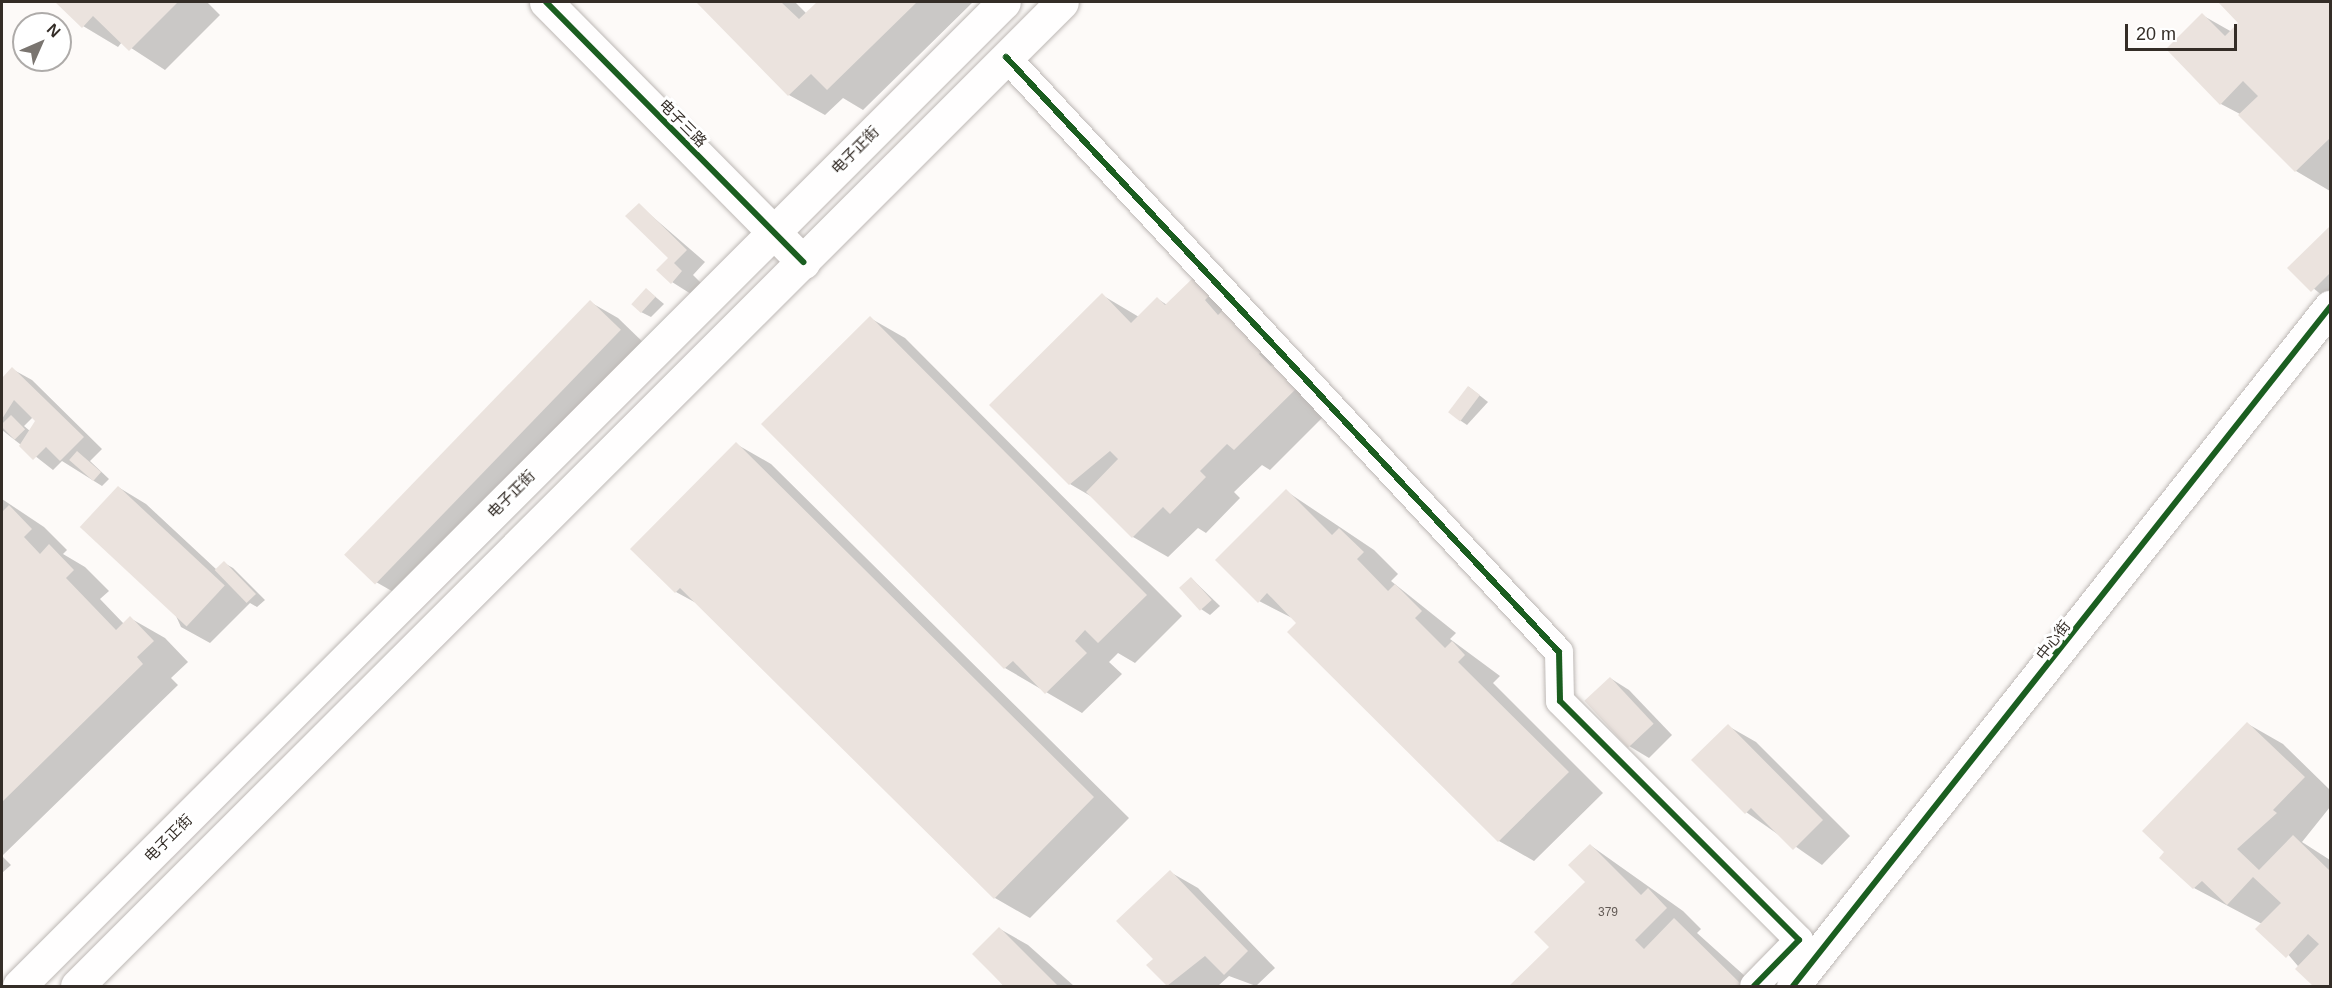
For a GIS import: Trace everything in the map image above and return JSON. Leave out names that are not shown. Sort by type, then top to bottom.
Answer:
[{"type":"main road","name":"电子三路","points":[[546,2],[803,262]]},
{"type":"main road","name":"电子正街","points":[[19,987],[1004,2]]},
{"type":"main road","points":[[77,987],[1062,2]]},
{"type":"main road","name":"中心街","points":[[1792,987],[2331,307]]},
{"type":"street","points":[[1006,57],[1559,652],[1560,701],[1799,940],[1754,987]]},
{"type":"building","points":[[55,2],[178,2],[129,51],[93,16],[82,28],[72,18],[72,12],[65,12]]},
{"type":"building","points":[[696,2],[781,2],[799,19],[817,2],[917,2],[827,90],[811,74],[788,96]]},
{"type":"building","points":[[2218,2],[2330,2],[2330,138],[2295,172],[2238,115],[2258,96],[2243,81],[2220,105],[2166,49],[2202,13],[2225,36],[2238,23]]},
{"type":"building","points":[[639,203],[687,250],[674,263],[682,271],[671,284],[656,270],[668,258],[625,216]]},
{"type":"building","points":[[2330,226],[2330,273],[2311,292],[2287,268]]},
{"type":"building","points":[[1194,277],[1211,294],[1205,300],[1218,315],[1225,308],[1265,348],[1259,354],[1271,366],[1278,359],[1302,383],[1234,450],[1227,444],[1200,471],[1206,477],[1170,514],[1163,507],[1132,538],[1086,492],[1118,459],[1110,451],[1069,485],[989,405],[1102,293],[1131,323],[1157,297],[1165,305]]},
{"type":"building","points":[[646,288],[656,297],[641,313],[631,304]]},
{"type":"building","points":[[590,300],[621,330],[375,585],[344,555]]},
{"type":"building","points":[[870,316],[1147,595],[1098,643],[1085,630],[1075,641],[1087,653],[1045,694],[1013,661],[1004,669],[761,424]]},
{"type":"building","points":[[12,367],[84,437],[60,461],[46,447],[33,460],[19,446],[35,421],[14,400],[2,419],[2,378]]},
{"type":"building","points":[[1468,386],[1480,395],[1460,421],[1448,412]]},
{"type":"building","points":[[11,415],[25,429],[15,440],[2,427],[2,424]]},
{"type":"building","points":[[736,442],[1094,797],[994,899],[680,588],[675,593],[630,549]]},
{"type":"building","points":[[77,451],[101,472],[93,481],[69,460]]},
{"type":"building","points":[[118,486],[225,586],[187,627],[80,527]]},
{"type":"building","points":[[1286,489],[1332,535],[1339,528],[1364,552],[1357,559],[1388,591],[1395,584],[1422,611],[1415,618],[1445,648],[1452,641],[1465,655],[1458,662],[1569,772],[1498,842],[1287,632],[1296,623],[1267,593],[1258,603],[1215,560]]},
{"type":"building","points":[[9,505],[32,529],[24,537],[40,554],[49,544],[74,570],[66,578],[116,630],[130,616],[154,641],[137,657],[143,664],[2,802],[2,512]]},
{"type":"building","points":[[224,561],[256,594],[247,603],[215,570]]},
{"type":"building","points":[[1191,577],[1212,600],[1200,611],[1179,588]]},
{"type":"building","points":[[1610,677],[1654,724],[1628,748],[1584,701]]},
{"type":"building","points":[[2247,722],[2305,777],[2273,810],[2277,813],[2237,849],[2259,870],[2293,835],[2330,871],[2330,986],[2313,986],[2295,969],[2319,944],[2308,934],[2286,958],[2255,929],[2281,903],[2253,877],[2227,905],[2202,881],[2193,889],[2159,858],[2164,852],[2142,831]]},
{"type":"building","points":[[1728,724],[1823,820],[1793,850],[1751,808],[1745,814],[1691,760]]},
{"type":"building","points":[[1590,844],[1641,895],[1648,888],[1667,908],[1635,940],[1644,949],[1674,918],[1743,986],[1509,986],[1549,947],[1534,932],[1585,882],[1568,865]]},
{"type":"building","points":[[1170,870],[1248,951],[1224,975],[1205,956],[1167,986],[1146,965],[1153,959],[1116,921]]},
{"type":"building","points":[[999,927],[1058,986],[1004,986],[972,954]]},
{"type":"cycle path","points":[[546,2],[803,262]]},
{"type":"cycle path","points":[[1006,57],[1559,652],[1560,701],[1799,940],[1754,986]]},
{"type":"cycle path","points":[[1793,986],[2330,307]]}]
